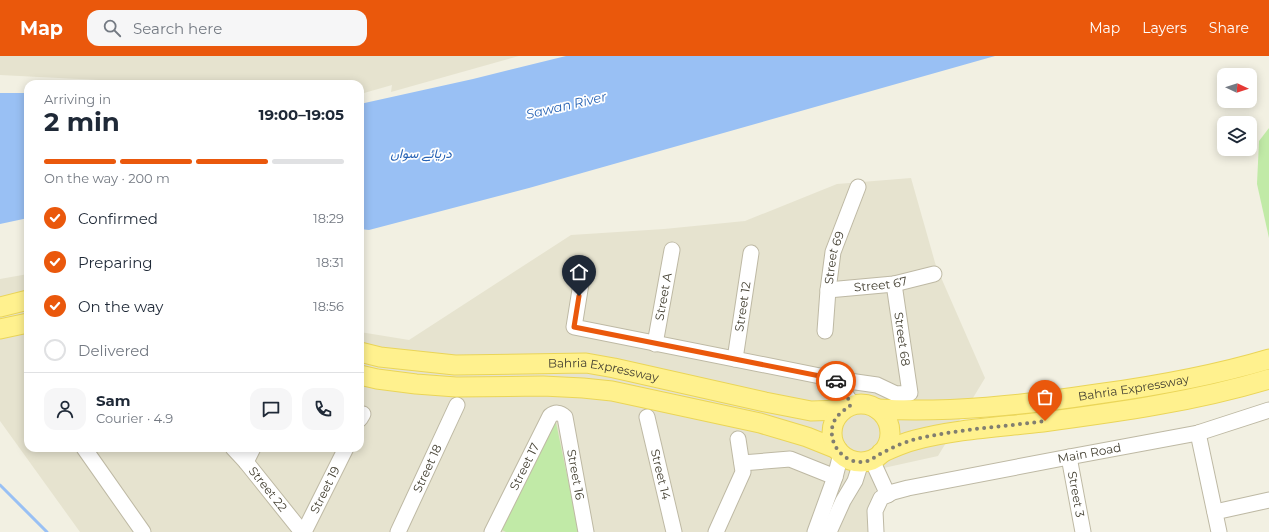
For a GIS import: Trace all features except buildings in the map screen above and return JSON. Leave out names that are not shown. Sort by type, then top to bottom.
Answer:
[{"type":"main road","points":[[0,307],[24,301]]},
{"type":"main road","points":[[0,329],[24,324]]},
{"type":"main road","name":"Bahria Expressway","points":[[364,353],[380,357],[455,365],[586,363],[811,411],[846,408]]},
{"type":"main road","name":"Bahria Expressway","points":[[877,409],[941,410],[1043,402],[1190,380],[1269,359]]},
{"type":"main road","name":"Bahria Expressway","points":[[364,376],[393,381],[456,387],[542,386],[612,391],[760,423],[807,437],[839,452]]},
{"type":"main road","name":"Bahria Expressway","points":[[871,458],[915,440],[943,434],[1146,407],[1247,386],[1269,379]]},
{"type":"main road","points":[[863,404],[877,409],[884,416],[888,425],[889,435],[887,445],[871,458],[850,460],[839,452],[834,443],[832,428],[838,415],[846,408],[863,404]]},
{"type":"street","name":"Street 69","points":[[825,331],[833,252],[858,188]]},
{"type":"street","name":"Street A","points":[[655,344],[672,250]]},
{"type":"street","name":"Street 12","points":[[735,359],[751,253]]},
{"type":"street","points":[[584,265],[574,327],[835,379],[848,398],[846,408]]},
{"type":"street","name":"Street 67","points":[[828,290],[894,284],[934,274]]},
{"type":"street","name":"Street 68","points":[[835,379],[877,385],[896,394],[910,393],[894,284]]},
{"type":"street","name":"Street 18","points":[[398,532],[457,405]]},
{"type":"street","name":"Main Road","points":[[888,495],[908,488],[1198,433],[1269,410]]},
{"type":"street","name":"Street 17","points":[[492,532],[550,416],[559,413],[565,416]]},
{"type":"street","name":"Street 16","points":[[565,416],[586,532]]},
{"type":"street","name":"Street 14","points":[[647,416],[674,532]]},
{"type":"street","points":[[1198,433],[1219,532]]},
{"type":"street","points":[[716,532],[743,472],[738,439]]},
{"type":"street","points":[[87,452],[143,532]]},
{"type":"street","name":"Street 22","points":[[237,452],[303,532]]},
{"type":"street","points":[[246,462],[251,452]]},
{"type":"street","name":"Street 19","points":[[303,532],[344,452]]},
{"type":"street","points":[[815,532],[835,477],[839,452]]},
{"type":"street","name":"Street 3","points":[[1069,457],[1083,532]]},
{"type":"street","points":[[871,458],[888,495],[881,498],[874,511],[876,532]]},
{"type":"street","points":[[829,532],[842,501],[871,458]]},
{"type":"street","points":[[742,463],[790,459],[835,477]]},
{"type":"street","points":[[1215,512],[1269,500]]},
{"type":"shaded area","points":[[0,56],[519,56],[391,92],[392,85],[364,93],[364,80],[98,80],[0,75]]},
{"type":"shaded area","points":[[911,178],[936,266],[985,378],[938,456],[870,471],[876,490],[867,513],[868,532],[80,532],[0,421],[0,279],[24,275],[24,452],[364,452],[364,333],[409,340],[571,235],[664,229],[745,221],[837,184]]},
{"type":"green space","points":[[1269,128],[1269,238],[1257,184],[1259,141]]},
{"type":"green space","points":[[555,418],[579,532],[506,532],[500,529]]},
{"type":"water","name":"دریائے سواں","points":[[566,56],[995,56],[529,188],[369,230],[364,229],[364,103],[473,79]]},
{"type":"water","points":[[0,93],[24,93],[24,219],[0,224]]},
{"type":"waterway","points":[[0,485],[47,532]]},
{"type":"way so far","points":[[836,381],[848,398],[850,406],[843,410],[834,421],[832,436],[837,449],[841,454],[850,460],[861,462],[872,460],[881,453],[903,444],[943,434],[1045,421]]},
{"type":"route","points":[[579,296],[574,327],[835,379],[836,381]]},
{"type":"water label","name":"Sawan River","points":[[566,105]]}]
